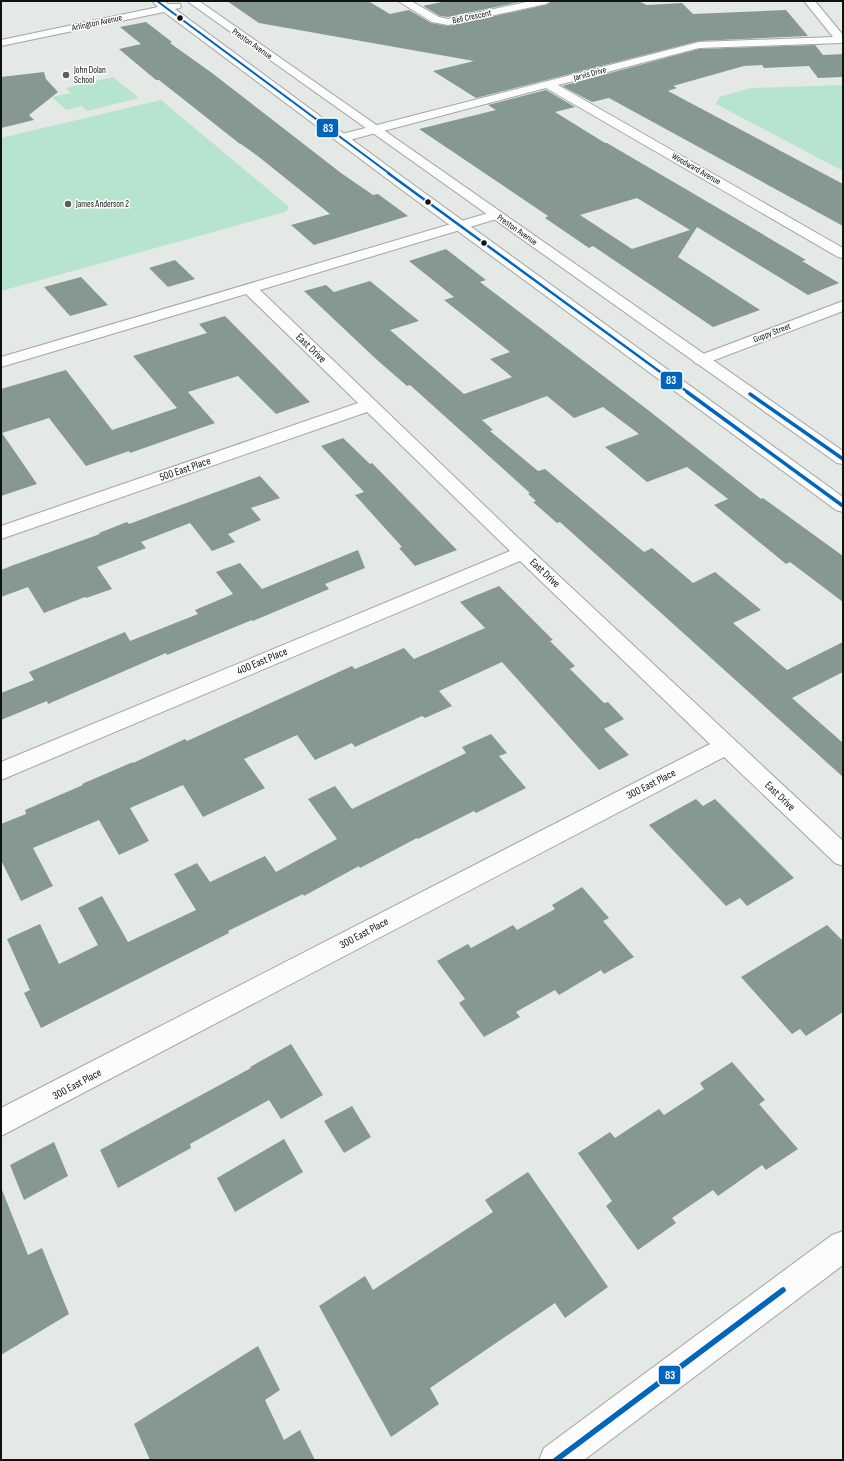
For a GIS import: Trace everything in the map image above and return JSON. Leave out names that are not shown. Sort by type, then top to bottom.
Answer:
[{"type":"street","name":"Bell Crescent","points":[[403,1],[436,20],[448,22],[546,1]]},
{"type":"street","points":[[809,1],[842,40]]},
{"type":"street","name":"Arlington Avenue","points":[[1,43],[162,5],[193,2]]},
{"type":"street","name":"Preston Avenue","points":[[193,2],[843,459]]},
{"type":"street","name":"Preston Avenue","points":[[162,5],[459,225],[843,506]]},
{"type":"street","name":"Jarvis Drive","points":[[342,138],[699,45],[842,40]]},
{"type":"street","name":"Woodward Avenue","points":[[549,85],[843,254]]},
{"type":"street","points":[[1,362],[495,215]]},
{"type":"street","name":"East Drive","points":[[249,288],[523,553],[843,856]]},
{"type":"street","name":"Guppy Street","points":[[701,360],[843,306]]},
{"type":"street","name":"500 East Place","points":[[1,533],[370,405]]},
{"type":"street","name":"400 East Place","points":[[1,771],[523,553]]},
{"type":"street","name":"300 East Place","points":[[1,1123],[584,818],[727,745]]},
{"type":"street","points":[[556,1460],[843,1246]]},
{"type":"green space","points":[[113,77],[139,98],[87,111],[82,106],[66,110],[52,97],[71,93],[66,88]]},
{"type":"green space","points":[[843,85],[843,171],[716,104],[719,97],[751,88]]},
{"type":"green space","points":[[161,100],[288,206],[288,209],[285,212],[1,291],[1,138]]},
{"type":"building","points":[[227,1],[368,1],[390,14],[409,10],[431,23],[448,26],[546,5],[552,1],[638,1],[647,5],[682,3],[693,14],[786,10],[808,36],[699,41],[476,98],[433,71],[474,61],[259,23]]},
{"type":"building","points":[[446,1],[524,1],[448,17],[440,16],[423,6]]},
{"type":"building","points":[[146,22],[172,42],[170,43],[212,73],[341,173],[373,195],[378,194],[408,216],[314,245],[291,225],[330,214],[259,157],[240,144],[159,80],[156,80],[119,49],[141,44],[120,27]]},
{"type":"building","points":[[815,45],[823,55],[843,54],[843,77],[818,78],[809,66],[764,68],[762,65],[744,66],[673,86],[677,88],[668,91],[843,184],[843,226],[609,98],[592,102],[562,86],[699,49]]},
{"type":"building","points":[[44,72],[46,79],[58,92],[29,115],[34,120],[1,128],[1,77]]},
{"type":"building","points":[[546,90],[575,107],[555,112],[605,143],[806,260],[802,261],[839,283],[808,295],[697,227],[678,257],[760,310],[713,327],[593,246],[589,248],[545,218],[548,216],[419,129],[496,110],[488,105]],"holes":[[[637,198],[690,230],[632,249],[580,215]]]},
{"type":"building","points":[[446,249],[486,280],[480,282],[648,410],[761,499],[763,498],[843,556],[843,602],[790,562],[786,564],[714,505],[728,499],[687,467],[647,482],[605,447],[639,434],[603,407],[574,418],[547,396],[482,420],[493,430],[490,431],[538,471],[545,469],[644,552],[652,548],[693,583],[715,572],[761,610],[733,623],[787,670],[843,642],[843,672],[792,698],[843,743],[843,777],[560,522],[557,523],[533,502],[536,501],[528,494],[530,493],[410,385],[407,386],[376,359],[304,291],[326,285],[334,292],[370,281],[419,321],[390,330],[464,394],[512,377],[490,359],[510,352],[444,300],[454,297],[409,261]]},
{"type":"building","points":[[175,260],[195,279],[168,287],[149,268]]},
{"type":"building","points":[[81,277],[108,305],[70,316],[44,287]]},
{"type":"building","points":[[225,316],[310,402],[276,414],[238,376],[188,392],[215,423],[130,453],[129,451],[86,466],[49,418],[2,433],[37,484],[1,496],[1,389],[66,370],[112,430],[177,408],[133,356],[207,333],[199,324]]},
{"type":"building","points":[[343,438],[370,464],[372,463],[457,550],[415,566],[399,548],[402,547],[355,495],[364,492],[321,446]]},
{"type":"building","points":[[260,476],[280,498],[251,508],[261,520],[228,534],[235,542],[212,551],[190,523],[141,542],[146,548],[97,567],[112,589],[86,598],[85,597],[44,613],[28,587],[1,597],[1,570],[100,534],[99,533],[127,522],[129,524]]},
{"type":"building","points":[[358,550],[365,568],[325,584],[329,589],[167,655],[166,653],[48,704],[47,701],[1,720],[1,693],[34,680],[29,672],[125,632],[130,641],[198,614],[195,610],[233,594],[216,572],[240,563],[262,589]]},
{"type":"building","points":[[499,586],[553,640],[550,641],[575,666],[570,669],[604,703],[608,702],[624,719],[604,729],[629,755],[599,770],[502,662],[439,691],[452,706],[425,718],[422,716],[355,747],[352,743],[315,760],[297,735],[244,759],[265,788],[203,817],[183,785],[130,808],[149,841],[119,855],[99,820],[33,848],[53,886],[21,901],[1,860],[1,824],[26,814],[25,810],[83,785],[82,784],[185,739],[187,741],[352,666],[355,669],[404,648],[414,659],[485,628],[460,602]]},
{"type":"building","points":[[491,734],[507,753],[499,756],[526,788],[476,813],[474,811],[418,839],[417,838],[360,868],[359,866],[304,896],[303,894],[228,931],[229,933],[41,1028],[24,993],[30,990],[7,939],[40,924],[59,964],[98,945],[78,908],[102,896],[128,942],[196,910],[174,874],[197,863],[210,882],[265,856],[276,872],[337,839],[308,799],[335,786],[352,809],[466,753],[462,747]]},
{"type":"building","points":[[696,799],[703,806],[715,799],[794,878],[747,906],[740,898],[726,906],[649,825]]},
{"type":"building","points":[[582,887],[609,918],[603,921],[634,957],[604,974],[601,970],[559,995],[555,990],[516,1012],[520,1017],[484,1037],[459,1003],[465,999],[437,961],[468,944],[471,948],[513,925],[517,930],[555,909],[552,905]]},
{"type":"building","points":[[827,925],[843,941],[843,1012],[806,1036],[800,1029],[792,1034],[741,977]]},
{"type":"building","points":[[291,1044],[323,1095],[281,1119],[269,1100],[190,1144],[191,1148],[118,1188],[100,1150],[251,1068],[250,1067]]},
{"type":"building","points":[[732,1062],[765,1100],[759,1104],[798,1149],[766,1170],[762,1165],[718,1196],[713,1190],[672,1218],[676,1223],[638,1250],[606,1206],[612,1201],[578,1153],[610,1132],[615,1138],[659,1109],[664,1115],[704,1089],[700,1083]]},
{"type":"building","points":[[352,1106],[371,1137],[344,1153],[324,1121]]},
{"type":"building","points":[[284,1139],[303,1172],[235,1212],[217,1178]]},
{"type":"building","points":[[54,1142],[68,1176],[24,1200],[10,1165]]},
{"type":"building","points":[[528,1172],[608,1287],[565,1318],[555,1303],[430,1388],[439,1404],[391,1437],[319,1306],[365,1276],[373,1290],[493,1212],[485,1200]]},
{"type":"building","points":[[1,1190],[28,1255],[42,1248],[69,1314],[1,1355]]},
{"type":"building","points":[[258,1346],[280,1390],[265,1400],[284,1440],[300,1430],[315,1460],[150,1460],[134,1424]]},
{"type":"transit line","name":"83","points":[[157,1],[399,181],[843,506]]},
{"type":"transit line","name":"83","points":[[750,394],[843,459]]},
{"type":"transit line","name":"83","points":[[556,1460],[783,1290]]},
{"type":"place","name":"John Dolan School","points":[[66,75]]},
{"type":"place","name":"James Anderson 2","points":[[68,204]]}]
